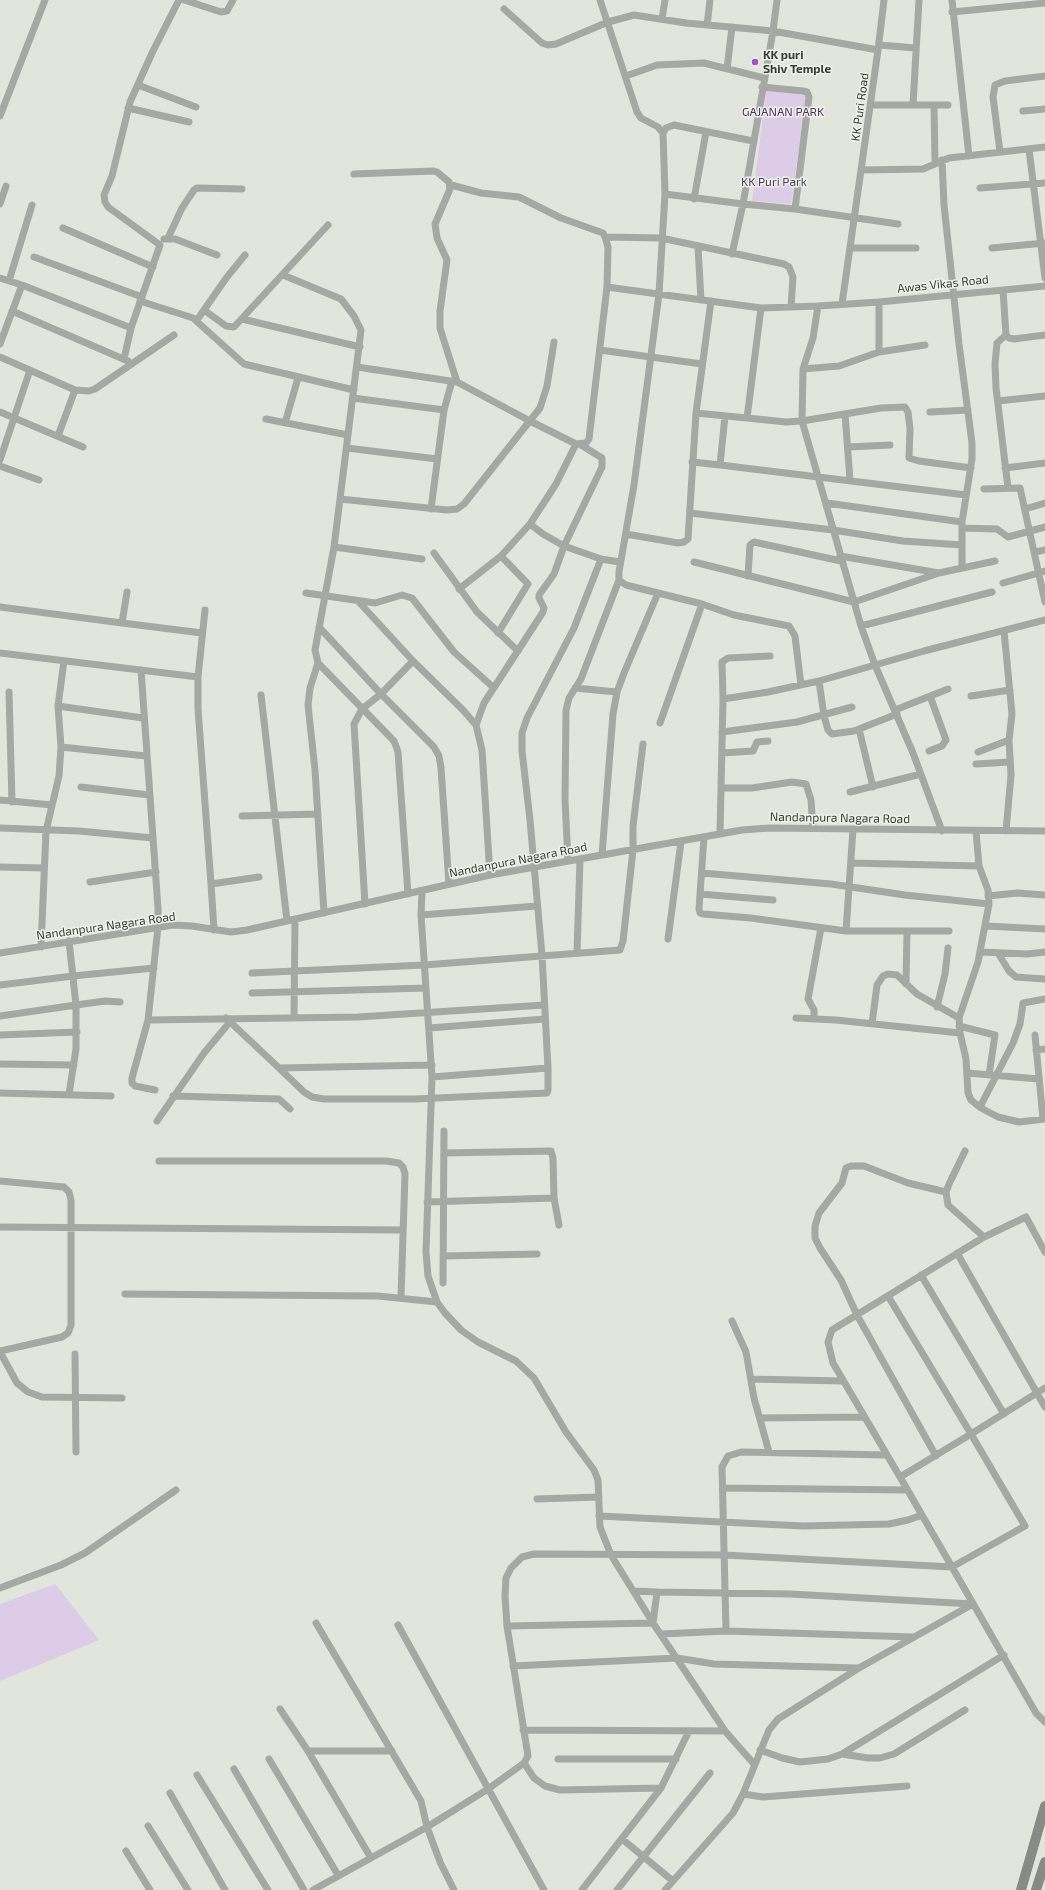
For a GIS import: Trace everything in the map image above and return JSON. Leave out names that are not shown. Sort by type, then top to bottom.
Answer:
[{"type":"street","points":[[0,116],[45,0]]},
{"type":"street","points":[[124,359],[131,328],[160,250],[159,242],[108,207],[104,199],[112,176],[128,108],[178,0]]},
{"type":"street","points":[[184,0],[221,12],[227,11],[233,0]]},
{"type":"street","points":[[600,0],[638,112],[641,118],[658,127],[663,133]]},
{"type":"street","points":[[662,19],[665,0]]},
{"type":"street","points":[[707,25],[710,0]]},
{"type":"street","points":[[732,254],[743,204],[777,0]]},
{"type":"street","name":"KK Puri Road","points":[[842,304],[879,48],[884,0]]},
{"type":"street","points":[[914,106],[919,0]]},
{"type":"street","points":[[952,0],[952,12],[969,156]]},
{"type":"street","points":[[952,12],[1045,3]]},
{"type":"street","points":[[504,9],[542,43],[548,45],[556,44],[608,22],[634,15],[707,25],[773,31],[879,48],[916,48]]},
{"type":"street","points":[[727,68],[732,27]]},
{"type":"street","points":[[626,76],[649,67],[666,64],[704,64],[727,68],[764,78]]},
{"type":"street","points":[[1000,152],[993,97],[995,85],[1005,81],[1045,76]]},
{"type":"street","points":[[138,85],[196,108]]},
{"type":"street","points":[[762,87],[804,91],[807,92],[809,97],[795,210]]},
{"type":"street","points":[[871,105],[948,106]]},
{"type":"street","points":[[934,105],[938,161],[972,443],[971,468],[962,525],[962,568]]},
{"type":"street","points":[[128,108],[189,122]]},
{"type":"street","points":[[1023,111],[1045,109]]},
{"type":"street","points":[[568,861],[565,800],[566,710],[569,698],[586,666],[619,580],[620,562],[626,534],[642,432],[658,294],[665,194],[663,133],[666,128],[674,125],[753,141]]},
{"type":"street","points":[[694,199],[706,132]]},
{"type":"street","points":[[862,170],[923,169],[938,161],[1045,147]]},
{"type":"street","points":[[1029,149],[1043,243],[1045,278]]},
{"type":"street","points":[[354,174],[434,171],[451,185],[481,193],[519,197],[561,218],[603,233],[608,248],[607,287],[600,350],[589,438],[586,443],[579,444]]},
{"type":"street","points":[[980,188],[1045,183]]},
{"type":"street","points":[[431,509],[444,410],[455,382],[440,328],[440,311],[447,260],[437,238],[436,224],[451,185]]},
{"type":"street","points":[[0,204],[6,186]]},
{"type":"street","points":[[159,242],[168,238],[182,208],[197,188],[242,189]]},
{"type":"street","points":[[665,194],[694,199],[795,210],[898,224]]},
{"type":"street","points":[[9,281],[32,205]]},
{"type":"street","points":[[204,310],[231,328],[234,327],[328,225]]},
{"type":"street","points":[[63,228],[153,267]]},
{"type":"street","points":[[605,237],[661,238],[784,264],[789,267],[793,277],[791,307]]},
{"type":"street","points":[[168,238],[217,255]]},
{"type":"street","points":[[992,248],[1043,243]]},
{"type":"street","points":[[698,247],[701,300]]},
{"type":"street","points":[[850,248],[916,248]]},
{"type":"street","points":[[197,320],[245,254]]},
{"type":"street","points":[[34,258],[190,316],[197,320],[244,364],[298,378],[354,390]]},
{"type":"street","points":[[283,275],[340,300],[358,323],[361,336],[334,547],[315,650],[318,663],[394,741],[398,752],[408,894]]},
{"type":"street","points":[[0,278],[22,285],[131,328]]},
{"type":"street","points":[[0,344],[3,326],[12,311],[22,285]]},
{"type":"street","name":"Awas Vikas Road","points":[[607,287],[761,308],[879,302],[1045,286]]},
{"type":"street","points":[[1003,290],[1006,335]]},
{"type":"street","points":[[626,534],[678,542],[684,542],[688,539],[696,413],[711,301]]},
{"type":"street","points":[[879,302],[879,352]]},
{"type":"street","points":[[818,306],[813,338],[803,369],[802,421],[817,475],[827,503],[861,626],[874,665],[896,712],[942,831]]},
{"type":"street","points":[[747,418],[761,308]]},
{"type":"street","points":[[12,311],[132,363]]},
{"type":"street","points":[[242,319],[360,347]]},
{"type":"street","points":[[0,357],[75,390],[82,391],[95,389],[174,335]]},
{"type":"street","points":[[1006,335],[1009,338],[1014,339],[1045,335]]},
{"type":"street","points":[[1006,335],[997,343],[995,370],[1008,488]]},
{"type":"street","points":[[340,499],[431,509],[457,509],[464,504],[540,408],[544,397],[554,342]]},
{"type":"street","points":[[803,369],[831,368],[879,352],[925,345]]},
{"type":"street","points":[[600,350],[702,364]]},
{"type":"street","points":[[357,367],[455,382],[530,421],[579,444],[602,458],[602,467],[564,546],[554,574],[539,595],[544,608],[543,612],[494,688],[479,714],[476,725]]},
{"type":"street","points":[[0,460],[30,370]]},
{"type":"street","points":[[285,423],[298,378]]},
{"type":"street","points":[[58,436],[75,390]]},
{"type":"street","points":[[998,401],[1045,396]]},
{"type":"street","points":[[353,398],[444,410]]},
{"type":"street","points":[[696,413],[779,421],[802,421],[888,407],[905,407],[908,412],[910,429],[909,458],[920,461],[971,468]]},
{"type":"street","points":[[930,412],[968,410]]},
{"type":"street","points":[[0,412],[83,447]]},
{"type":"street","points":[[845,414],[850,480]]},
{"type":"street","points":[[720,465],[724,416]]},
{"type":"street","points":[[266,419],[348,435]]},
{"type":"street","points":[[459,589],[501,556],[530,524],[556,484],[579,444]]},
{"type":"street","points":[[848,447],[890,444]]},
{"type":"street","points":[[347,448],[437,459]]},
{"type":"street","points":[[692,462],[817,475],[966,494]]},
{"type":"street","points":[[1006,468],[1045,463]]},
{"type":"street","points":[[0,466],[39,480]]},
{"type":"street","points":[[984,489],[1020,488],[1041,572],[1045,602]]},
{"type":"street","points":[[827,503],[962,525],[997,529],[1006,537],[1045,527]]},
{"type":"street","points":[[1025,509],[1045,503]]},
{"type":"street","points":[[690,513],[834,530],[911,542],[962,544]]},
{"type":"street","points":[[530,524],[543,534],[564,546],[601,559],[620,562]]},
{"type":"street","points":[[748,576],[750,546],[754,542],[841,558],[939,573]]},
{"type":"street","points":[[334,547],[422,559]]},
{"type":"street","points":[[1035,552],[1045,550]]},
{"type":"street","points":[[434,553],[477,612],[518,650]]},
{"type":"street","points":[[498,633],[528,584],[501,556]]},
{"type":"street","points":[[227,1020],[312,1097],[324,1099],[432,1098],[544,1094],[548,1090],[542,955],[522,751],[522,733],[527,718],[574,628],[601,559]]},
{"type":"street","points":[[694,562],[854,602],[939,573],[995,561]]},
{"type":"street","points":[[1003,583],[1041,572]]},
{"type":"street","points":[[619,580],[626,585],[702,604],[734,615],[789,626],[795,636],[801,685]]},
{"type":"street","points":[[122,623],[127,592]]},
{"type":"street","points":[[602,855],[612,721],[617,692],[658,592]]},
{"type":"street","points":[[861,626],[992,592]]},
{"type":"street","points":[[306,593],[375,603],[402,596],[412,598],[454,652],[494,688]]},
{"type":"street","points":[[358,601],[412,661],[463,710],[476,725],[482,750],[490,875]]},
{"type":"street","points":[[660,723],[702,604]]},
{"type":"street","points":[[0,607],[202,633]]},
{"type":"street","points":[[205,610],[198,677],[198,709],[214,930]]},
{"type":"street","points":[[723,699],[819,681],[1045,620]]},
{"type":"street","points":[[319,627],[381,694],[434,747],[439,756],[449,884]]},
{"type":"street","points":[[1004,631],[1012,714],[1009,740],[1010,762],[1006,831]]},
{"type":"street","points":[[0,653],[198,677]]},
{"type":"street","points":[[720,834],[723,699],[721,667],[724,660],[770,656]]},
{"type":"street","points":[[41,947],[46,831],[59,776],[61,748],[58,706],[64,661]]},
{"type":"street","points":[[365,904],[354,730],[356,718],[362,709],[381,694],[412,661]]},
{"type":"street","points":[[318,663],[310,688],[308,705],[318,814],[324,913]]},
{"type":"street","points":[[140,670],[156,872],[158,927],[148,1020],[132,1078],[132,1083],[135,1086],[155,1090]]},
{"type":"street","points":[[819,681],[824,716],[828,730],[833,735],[859,729],[948,689]]},
{"type":"street","points":[[575,688],[617,692]]},
{"type":"street","points":[[971,696],[1010,690]]},
{"type":"street","points":[[9,692],[12,802]]},
{"type":"street","points":[[261,695],[275,816],[291,920],[296,972],[294,1018]]},
{"type":"street","points":[[929,751],[942,746],[946,740],[930,696]]},
{"type":"street","points":[[58,706],[143,718]]},
{"type":"street","points":[[722,732],[797,722],[824,716],[852,707]]},
{"type":"street","points":[[859,729],[873,786]]},
{"type":"street","points":[[978,752],[1009,740]]},
{"type":"street","points":[[722,753],[753,751],[758,742],[768,741]]},
{"type":"street","points":[[252,973],[424,965],[542,955],[616,952],[622,947],[633,850],[633,826],[643,744]]},
{"type":"street","points":[[61,748],[146,756]]},
{"type":"street","points":[[976,764],[1010,762]]},
{"type":"street","points":[[850,792],[921,774]]},
{"type":"street","points":[[722,788],[752,788],[792,782],[806,784],[811,800],[814,828]]},
{"type":"street","points":[[81,787],[149,794]]},
{"type":"street","points":[[0,800],[52,805]]},
{"type":"street","points":[[242,816],[318,814]]},
{"type":"street","points":[[0,828],[46,831],[79,831],[153,838]]},
{"type":"street","name":"Nandanpura Nagara Road","points":[[0,953],[158,927],[192,926],[214,930],[247,930],[490,875],[720,834],[769,828],[1045,831]]},
{"type":"street","points":[[846,931],[853,829]]},
{"type":"street","points":[[976,831],[979,866],[985,879],[989,904],[981,952],[959,1026],[967,1073],[968,1093],[971,1100],[998,1117],[1019,1122],[1044,1119],[1035,1036]]},
{"type":"street","points":[[704,837],[699,909],[700,913],[751,918],[846,931],[949,931]]},
{"type":"street","points":[[668,940],[681,842]]},
{"type":"street","points":[[577,953],[580,859]]},
{"type":"street","points":[[851,863],[979,866]]},
{"type":"street","points":[[0,867],[44,868]]},
{"type":"street","points":[[90,882],[156,872]]},
{"type":"street","points":[[702,873],[849,886],[905,895],[989,904]]},
{"type":"street","points":[[211,884],[259,877]]},
{"type":"street","points":[[422,891],[421,915],[432,1065],[426,1252],[428,1276],[437,1302],[445,1313],[462,1330],[478,1342],[516,1361],[534,1378],[566,1432],[594,1470],[598,1480],[599,1516],[604,1537],[612,1555],[653,1623],[724,1731],[754,1764]]},
{"type":"street","points":[[988,896],[1017,893],[1045,896]]},
{"type":"street","points":[[700,894],[773,900]]},
{"type":"street","points":[[421,915],[537,906]]},
{"type":"street","points":[[986,926],[1045,929]]},
{"type":"street","points":[[814,1019],[814,1010],[808,999],[821,928]]},
{"type":"street","points":[[906,984],[907,931]]},
{"type":"street","points":[[69,941],[76,1005],[77,1032],[74,1065],[69,1094]]},
{"type":"street","points":[[937,1007],[945,974],[948,948]]},
{"type":"street","points":[[981,952],[1027,954],[1045,952]]},
{"type":"street","points":[[998,953],[1009,971],[1016,977],[1045,979]]},
{"type":"street","points":[[0,985],[154,968]]},
{"type":"street","points":[[872,1024],[877,985],[883,976],[888,974],[897,975],[917,994],[937,1007],[959,1026]]},
{"type":"street","points":[[252,994],[426,988]]},
{"type":"street","points":[[980,1107],[993,1076],[1018,1032],[1023,1003],[1045,1000]]},
{"type":"street","points":[[0,1016],[105,1001],[120,1002]]},
{"type":"street","points":[[148,1020],[358,1017],[544,1005]]},
{"type":"street","points":[[796,1018],[872,1024],[959,1026],[996,1035],[993,1076]]},
{"type":"street","points":[[429,1028],[545,1019]]},
{"type":"street","points":[[157,1121],[227,1020]]},
{"type":"street","points":[[0,1035],[77,1032]]},
{"type":"street","points":[[1036,1050],[1045,1049]]},
{"type":"street","points":[[0,1064],[74,1065]]},
{"type":"street","points":[[279,1068],[432,1065]]},
{"type":"street","points":[[432,1077],[548,1068]]},
{"type":"street","points":[[967,1073],[1039,1078]]},
{"type":"street","points":[[0,1093],[111,1096]]},
{"type":"street","points":[[174,1096],[279,1099],[290,1109]]},
{"type":"street","points":[[443,1283],[444,1131]]},
{"type":"street","points":[[444,1153],[551,1151],[553,1158],[554,1198],[559,1225]]},
{"type":"street","points":[[965,1151],[946,1192],[948,1205],[952,1211],[984,1237]]},
{"type":"street","points":[[159,1161],[394,1161],[403,1167],[405,1174],[401,1297]]},
{"type":"street","points":[[936,1456],[857,1315],[841,1280],[820,1248],[815,1238],[815,1226],[819,1213],[826,1202],[837,1190],[846,1168],[851,1166],[864,1166],[908,1183],[946,1192]]},
{"type":"street","points":[[0,1181],[64,1187],[69,1192],[71,1200],[71,1325],[68,1333],[62,1337],[0,1351],[17,1383],[28,1392],[42,1397],[122,1398]]},
{"type":"street","points":[[427,1202],[554,1198]]},
{"type":"street","points":[[1045,1252],[1026,1217],[984,1237],[832,1330],[828,1342],[833,1363],[843,1381],[973,1604],[1004,1654],[1036,1713],[1045,1722]]},
{"type":"street","points":[[0,1227],[403,1230]]},
{"type":"street","points":[[957,1253],[1036,1394],[1045,1407]]},
{"type":"street","points":[[443,1256],[537,1254]]},
{"type":"street","points":[[921,1275],[1004,1414]]},
{"type":"street","points":[[125,1294],[401,1297],[437,1302]]},
{"type":"street","points":[[313,1890],[427,1827],[488,1789],[524,1763],[528,1756],[507,1626],[505,1596],[506,1578],[511,1568],[522,1557],[534,1554],[724,1555],[952,1567],[1025,1526],[888,1296]]},
{"type":"street","points":[[732,1322],[746,1352],[769,1452]]},
{"type":"street","points":[[75,1354],[74,1397],[76,1452]]},
{"type":"street","points":[[751,1379],[843,1381]]},
{"type":"street","points":[[900,1478],[1045,1388]]},
{"type":"street","points":[[760,1418],[863,1416]]},
{"type":"street","points":[[726,1631],[722,1467],[728,1456],[741,1452],[887,1455]]},
{"type":"street","points":[[723,1488],[907,1490]]},
{"type":"street","points":[[0,1588],[61,1565],[84,1553],[176,1490]]},
{"type":"street","points":[[537,1499],[599,1497]]},
{"type":"street","points":[[599,1516],[803,1526],[889,1524],[922,1516]]},
{"type":"street","points":[[634,1591],[725,1592],[973,1604]]},
{"type":"street","points":[[653,1623],[657,1592]]},
{"type":"street","points":[[665,1890],[733,1813],[743,1794],[769,1730],[778,1719],[859,1668],[973,1604]]},
{"type":"street","points":[[316,1623],[421,1801],[427,1827],[440,1862],[454,1890]]},
{"type":"street","points":[[507,1626],[653,1623]]},
{"type":"street","points":[[398,1625],[544,1890]]},
{"type":"street","points":[[661,1634],[726,1631],[914,1637]]},
{"type":"street","points":[[760,1750],[782,1758],[800,1762],[828,1759],[842,1754],[1004,1654]]},
{"type":"street","points":[[513,1666],[677,1658],[714,1664],[859,1668]]},
{"type":"street","points":[[280,1709],[308,1751],[371,1858]]},
{"type":"street","points":[[842,1754],[868,1758],[880,1758],[894,1754],[965,1710]]},
{"type":"street","points":[[523,1730],[724,1731]]},
{"type":"street","points":[[582,1890],[661,1788],[689,1731]]},
{"type":"street","points":[[308,1751],[392,1751]]},
{"type":"street","points":[[558,1758],[676,1758]]},
{"type":"street","points":[[269,1759],[338,1875]]},
{"type":"street","points":[[524,1763],[534,1778],[545,1786],[560,1790],[661,1788]]},
{"type":"street","points":[[234,1769],[304,1890]]},
{"type":"street","points":[[617,1890],[710,1773]]},
{"type":"street","points":[[197,1775],[268,1890]]},
{"type":"street","points":[[743,1794],[764,1797],[907,1786]]},
{"type":"street","points":[[170,1793],[225,1890]]},
{"type":"street","points":[[1020,1890],[1045,1806]]},
{"type":"street","points":[[148,1826],[188,1890]]},
{"type":"street","points":[[622,1839],[674,1881]]},
{"type":"street","points":[[126,1851],[150,1890]]},
{"type":"street","points":[[1036,1890],[1045,1862]]},
{"type":"green space","name":"KK Puri Park","points":[[767,87],[806,96],[791,204],[752,201]]},
{"type":"green space","points":[[55,1584],[99,1640],[0,1681],[0,1604]]},
{"type":"place","name":"KK puri Shiv Temple","points":[[755,62]]},
{"type":"park label","name":"GAJANAN PARK","points":[[783,112]]}]
